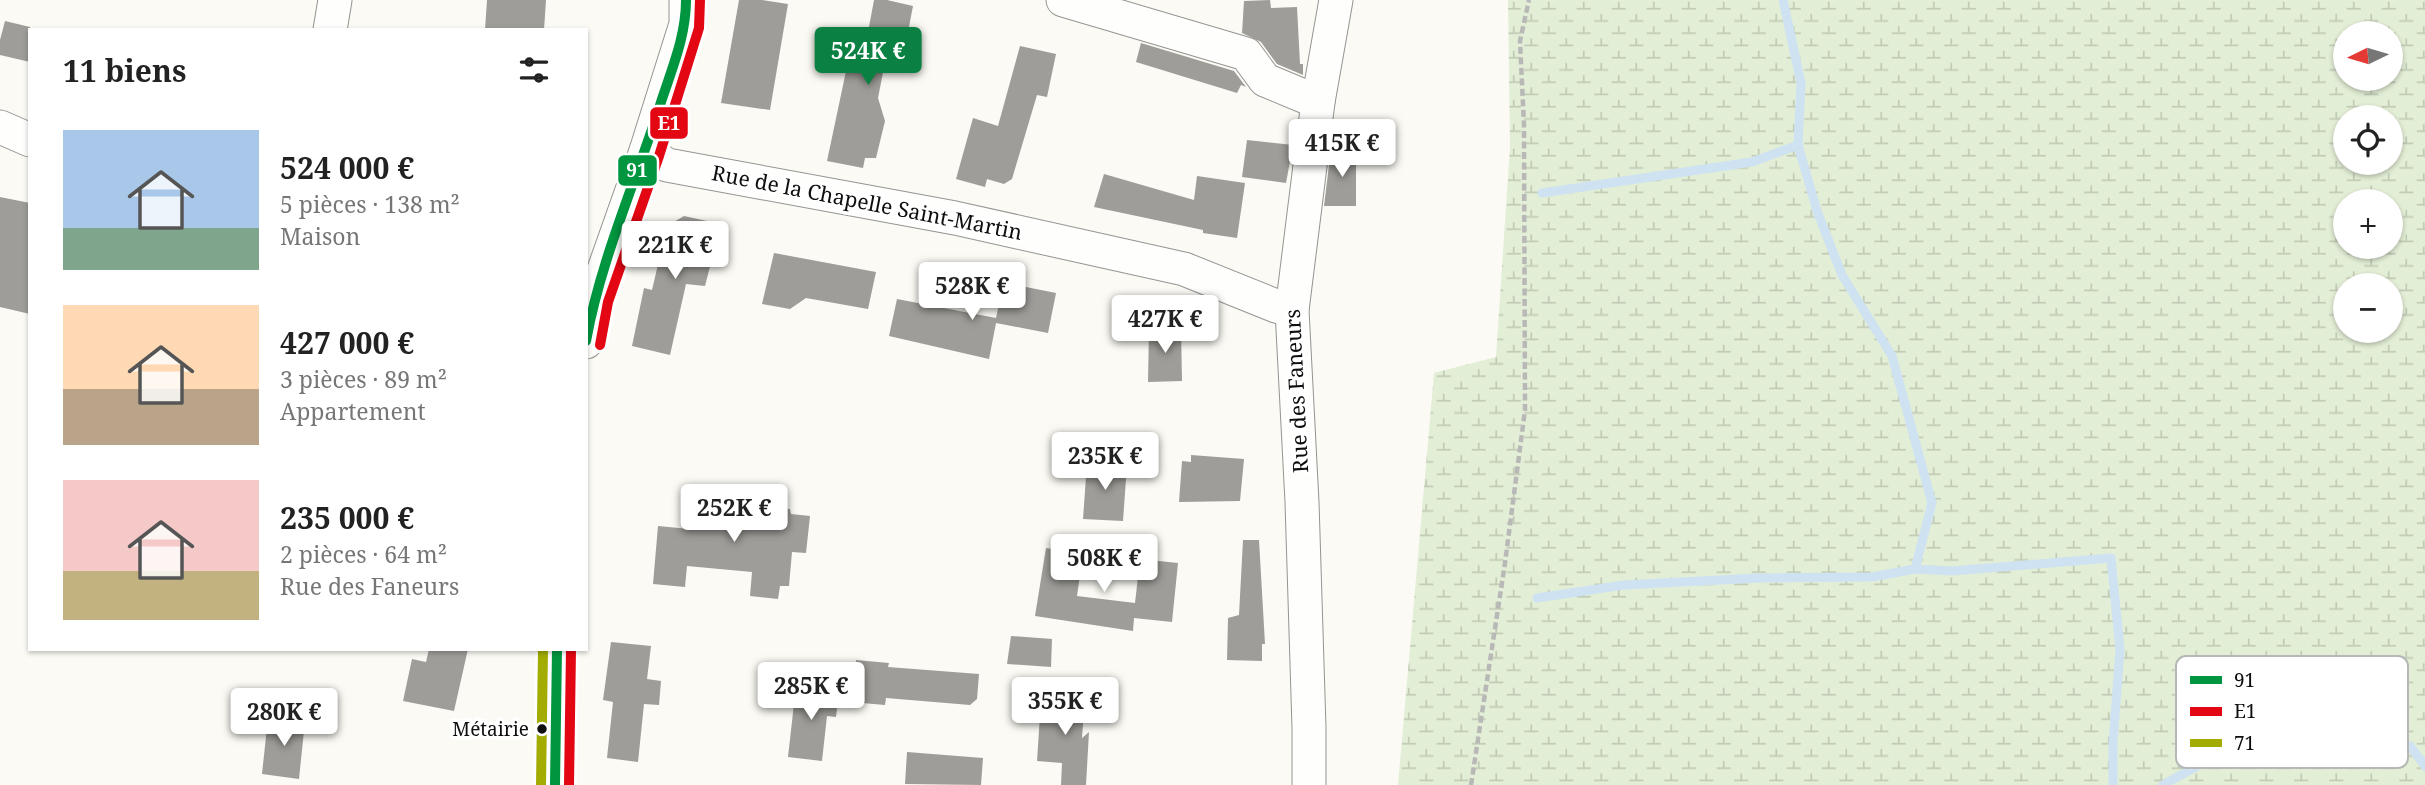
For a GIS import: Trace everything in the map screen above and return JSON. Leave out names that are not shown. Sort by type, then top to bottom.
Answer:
[{"type":"street","points":[[330,28],[335,0]]},
{"type":"street","points":[[588,331],[594,298],[646,151],[686,24],[685,0]]},
{"type":"street","points":[[1063,0],[1246,54],[1265,80],[1318,102]]},
{"type":"street","name":"Rue des Faneurs","points":[[1309,785],[1302,502],[1292,310],[1318,102],[1336,0]]},
{"type":"street","points":[[0,127],[28,139]]},
{"type":"street","name":"Rue de la Chapelle Saint-Martin","points":[[646,151],[667,165],[955,218],[1184,269],[1292,310]]},
{"type":"street","points":[[555,785],[557,651]]},
{"type":"path","points":[[1471,785],[1525,410],[1524,125],[1520,41],[1529,0]]},
{"type":"green space","points":[[1508,0],[2425,0],[2425,785],[1398,785],[1434,373],[1496,357],[1510,147]]},
{"type":"building","points":[[487,0],[546,0],[544,28],[485,28]]},
{"type":"building","points":[[739,0],[788,4],[770,110],[721,103]]},
{"type":"building","points":[[874,0],[913,6],[907,37],[898,35],[892,63],[885,62],[878,98],[885,121],[876,158],[865,158],[863,168],[827,161],[849,57],[863,59]]},
{"type":"building","points":[[1270,0],[1271,8],[1297,7],[1303,75],[1277,64],[1261,42],[1242,33],[1244,1]]},
{"type":"building","points":[[5,21],[30,27],[28,62],[0,55],[0,40]]},
{"type":"building","points":[[1141,43],[1234,71],[1246,87],[1241,85],[1237,93],[1136,62]]},
{"type":"building","points":[[1020,46],[1056,54],[1047,97],[1037,95],[1012,179],[1004,184],[987,179],[985,187],[956,179],[973,118],[998,126]]},
{"type":"building","points":[[1247,140],[1293,145],[1286,183],[1242,177]]},
{"type":"building","points":[[1331,149],[1356,152],[1356,206],[1324,206]]},
{"type":"building","points":[[1104,174],[1194,200],[1197,176],[1245,183],[1237,238],[1203,233],[1203,230],[1094,207]]},
{"type":"building","points":[[0,197],[28,203],[28,314],[0,307]]},
{"type":"building","points":[[684,216],[721,224],[705,286],[686,284],[670,355],[632,346],[644,288],[652,290],[667,226]]},
{"type":"building","points":[[774,253],[876,272],[868,309],[806,298],[790,309],[762,304]]},
{"type":"building","points":[[1016,285],[1056,293],[1048,333],[996,323],[989,359],[889,336],[897,299],[996,318],[1001,295],[1015,296]]},
{"type":"building","points":[[1181,328],[1182,381],[1148,382],[1149,329]]},
{"type":"building","points":[[1191,455],[1244,459],[1240,501],[1179,502],[1182,461],[1191,462]]},
{"type":"building","points":[[1087,463],[1127,465],[1123,521],[1083,519]]},
{"type":"building","points":[[704,492],[758,497],[758,506],[790,509],[791,514],[810,516],[806,553],[792,552],[789,586],[780,586],[778,599],[750,596],[752,572],[687,566],[685,587],[653,584],[658,526],[700,530]]},
{"type":"building","points":[[1243,540],[1259,540],[1265,644],[1262,644],[1262,661],[1227,660],[1228,618],[1239,615]]},
{"type":"building","points":[[1046,548],[1083,554],[1077,596],[1135,603],[1140,559],[1178,563],[1172,622],[1134,618],[1133,631],[1035,616]]},
{"type":"building","points":[[1011,636],[1052,639],[1051,667],[1007,664]]},
{"type":"building","points":[[611,642],[651,646],[647,679],[661,681],[659,705],[644,704],[638,762],[607,758],[613,702],[603,700]]},
{"type":"building","points":[[429,651],[468,651],[454,711],[403,701],[412,659],[426,662]]},
{"type":"building","points":[[856,660],[889,663],[888,667],[979,674],[977,699],[970,705],[886,698],[885,705],[851,702]]},
{"type":"building","points":[[796,686],[839,692],[836,717],[827,716],[822,761],[788,757]]},
{"type":"building","points":[[1050,692],[1085,695],[1082,738],[1089,732],[1086,785],[1061,785],[1062,763],[1037,761],[1040,715],[1049,716]]},
{"type":"building","points":[[268,718],[305,721],[299,779],[262,774]]},
{"type":"building","points":[[907,752],[983,758],[981,785],[905,784]]},
{"type":"waterway","points":[[1783,0],[1801,83],[1798,145],[1817,211],[1842,275],[1892,356],[1932,503],[1915,569]]},
{"type":"waterway","points":[[1542,193],[1752,162],[1798,145]]},
{"type":"waterway","points":[[1537,598],[1624,585],[1758,578],[1872,577],[1915,569],[1952,571],[2111,558],[2120,650],[2113,742],[2113,785]]},
{"type":"waterway","points":[[2408,746],[2425,766]]},
{"type":"waterway","points":[[2163,785],[2194,768]]},
{"type":"transit line","name":"91","points":[[588,332],[610,249],[678,50],[684,26],[686,0]]},
{"type":"transit line","name":"E1","points":[[600,345],[608,302],[659,156],[699,28],[700,0]]},
{"type":"transit line","name":"71","points":[[541,785],[543,651]]},
{"type":"transit line","name":"91","points":[[555,785],[557,651]]},
{"type":"transit line","name":"E1","points":[[569,785],[571,651]]},
{"type":"place","name":"Métairie","points":[[542,729]]}]
